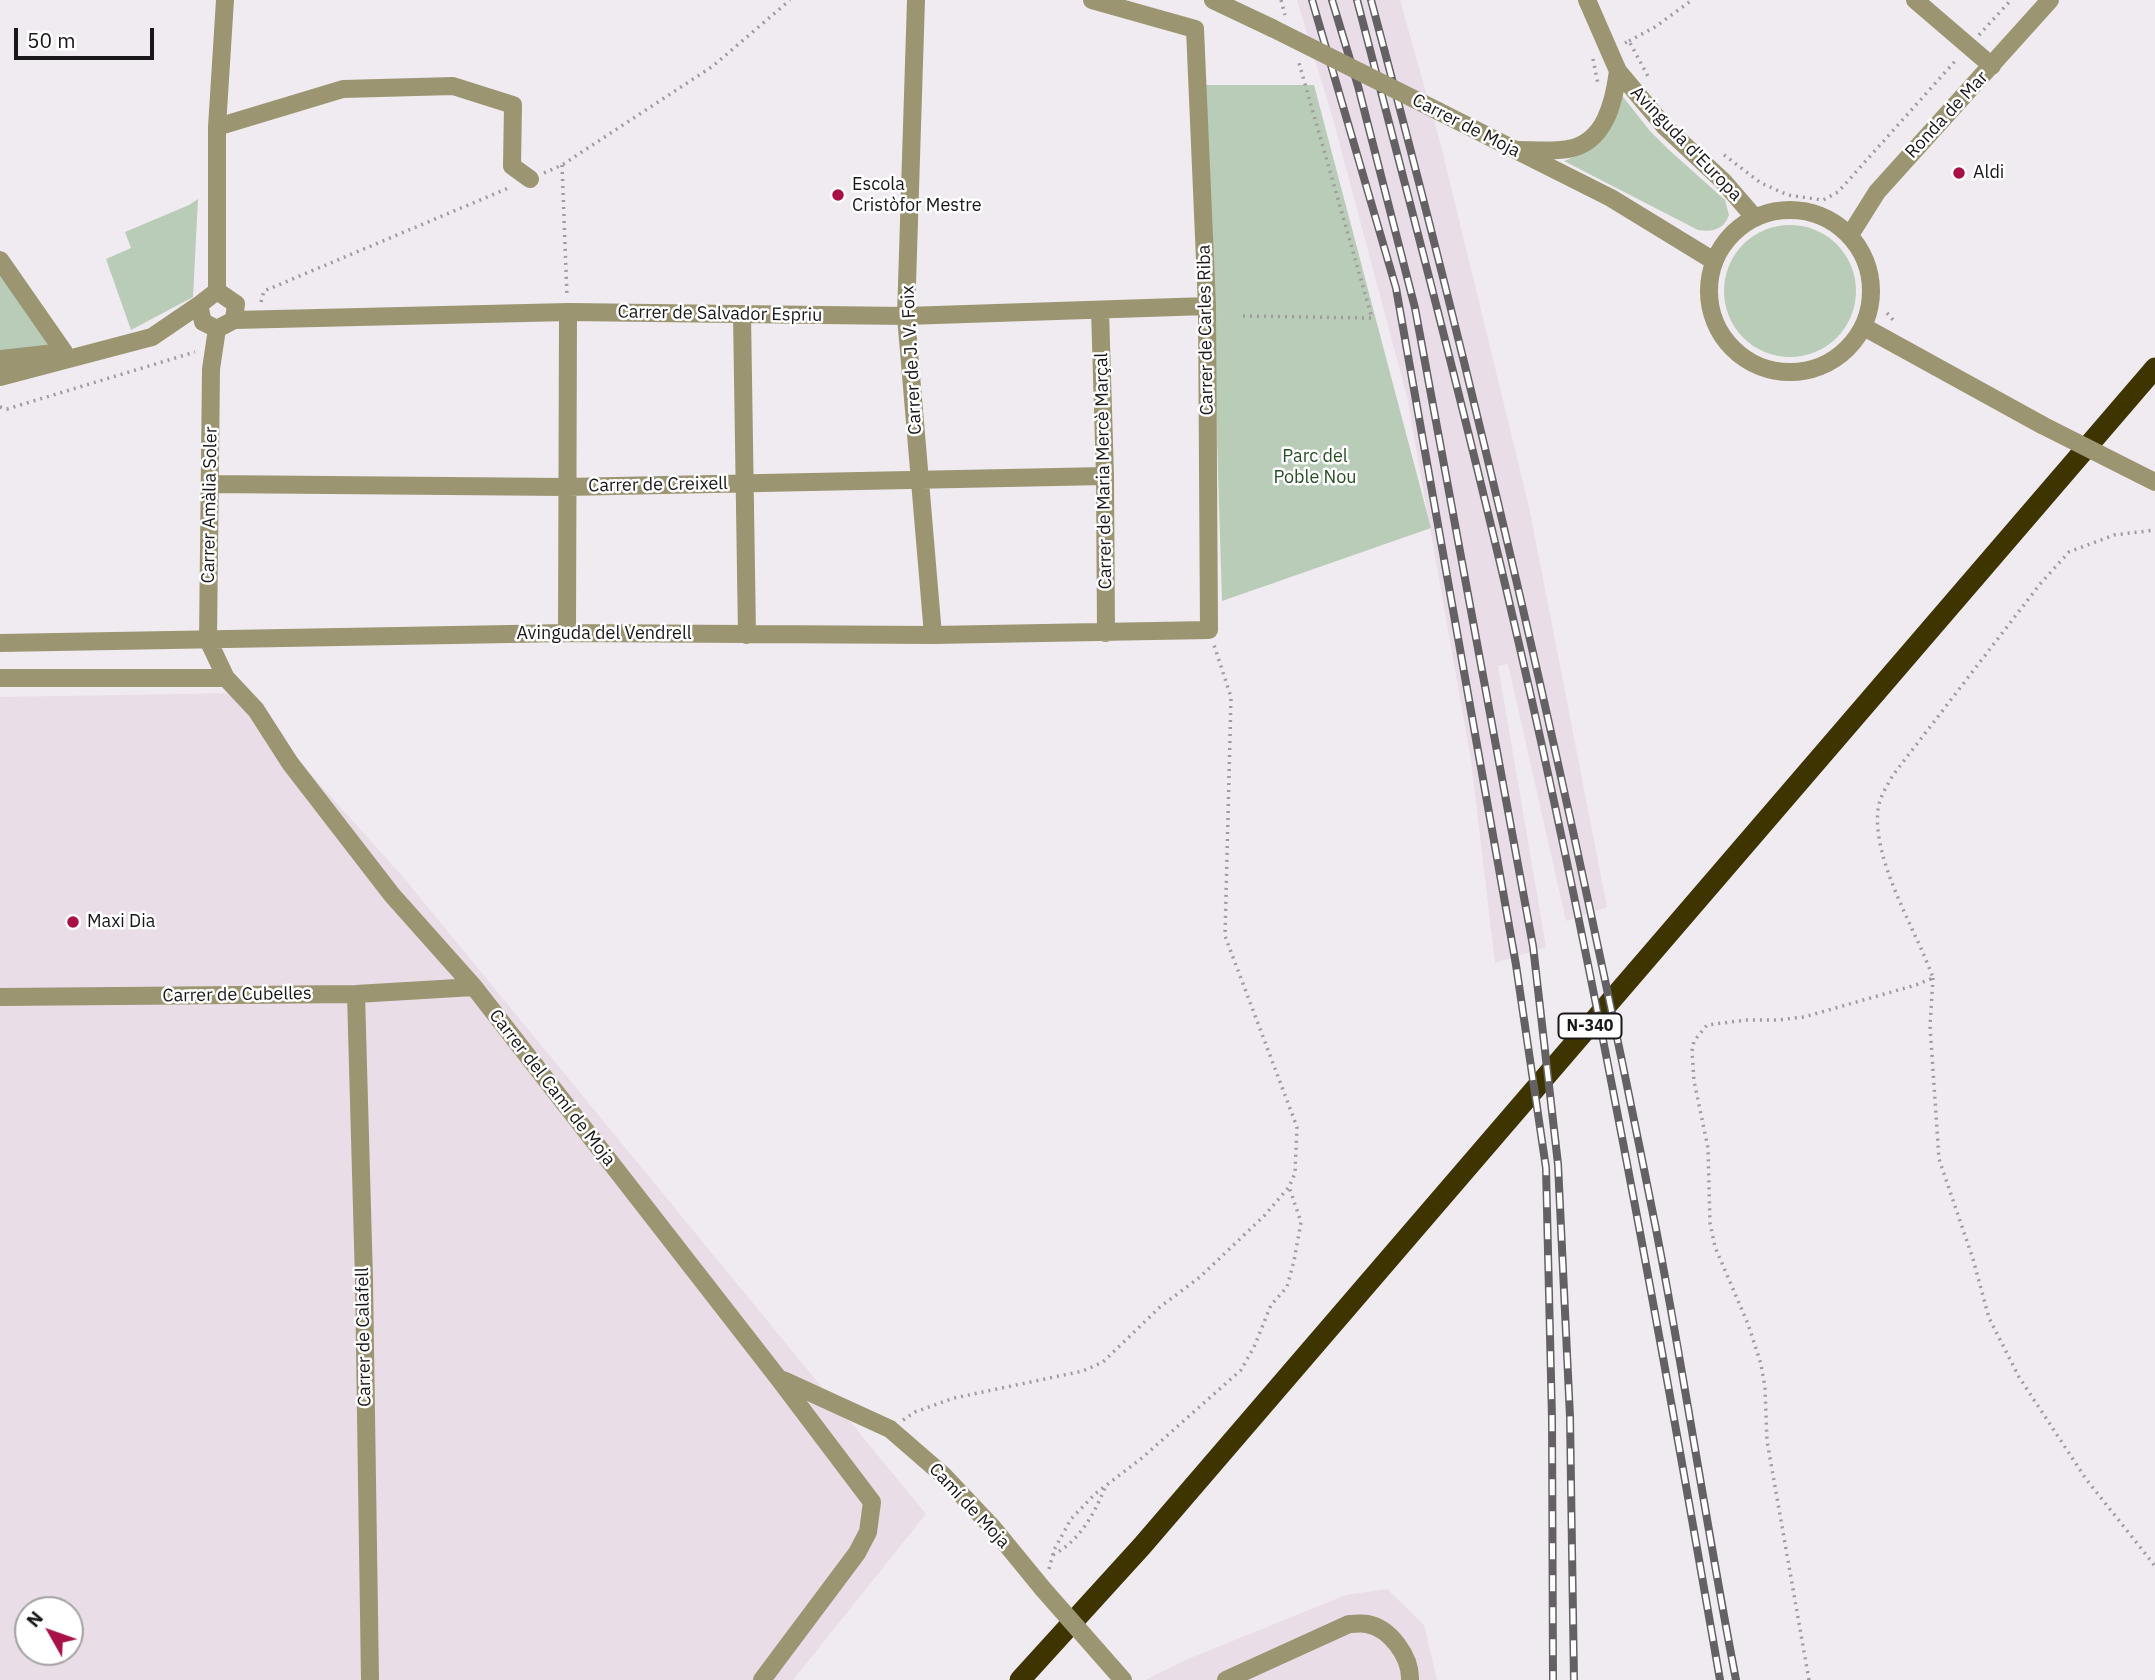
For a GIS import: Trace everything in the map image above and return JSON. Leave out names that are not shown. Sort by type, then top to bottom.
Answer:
[{"type":"highway","name":"N-340","points":[[1020,1680],[1142,1546],[2155,368]]},
{"type":"street","points":[[218,291],[218,127],[225,0]]},
{"type":"street","name":"Carrer de J. V. Foix","points":[[916,0],[906,316],[933,635]]},
{"type":"street","name":"Carrer de Carles Riba","points":[[1092,0],[1195,29],[1207,306],[1209,630]]},
{"type":"street","name":"Carrer de Moja","points":[[1213,0],[1280,27],[1438,111],[1611,198],[1714,261]]},
{"type":"street","name":"Avinguda d'Europa","points":[[1587,0],[1618,71],[1665,127],[1723,181],[1755,218]]},
{"type":"street","points":[[1915,0],[1992,66]]},
{"type":"street","name":"Ronda de Mar","points":[[1850,235],[1877,191],[2050,0]]},
{"type":"street","name":"Avinguda d'Europa","points":[[1515,150],[1570,149],[1590,138],[1606,122],[1614,98],[1618,71]]},
{"type":"street","points":[[218,127],[343,89],[453,86],[513,105],[512,166],[530,179]]},
{"type":"street","points":[[1780,210],[1805,211],[1829,219],[1850,235],[1864,255],[1871,279],[1871,304],[1864,327],[1848,350],[1825,366],[1798,373],[1770,371],[1745,360],[1725,341],[1712,316],[1709,288],[1714,261],[1724,243],[1738,229],[1755,218],[1780,210]]},
{"type":"street","points":[[0,260],[64,352],[0,359]]},
{"type":"street","points":[[0,377],[152,337],[218,291]]},
{"type":"street","points":[[200,305],[203,322],[217,329],[234,320],[236,304],[218,291]]},
{"type":"street","name":"Carrer de Salvador Espriu","points":[[234,320],[568,312],[906,316],[1207,306]]},
{"type":"street","name":"Carrer de Maria Mercè Marçal","points":[[1100,310],[1106,633]]},
{"type":"street","points":[[567,633],[568,312]]},
{"type":"street","points":[[742,314],[747,635]]},
{"type":"street","points":[[1864,327],[2042,425],[2155,482]]},
{"type":"street","name":"Carrer Amàlia Soler","points":[[217,329],[211,369],[208,640],[226,678]]},
{"type":"street","name":"Carrer de Creixell","points":[[210,484],[566,486],[1105,475]]},
{"type":"street","name":"Avinguda del Vendrell","points":[[0,643],[567,633],[933,635],[1209,630]]},
{"type":"street","points":[[0,678],[226,678]]},
{"type":"street","name":"Carrer del Camí de Moja","points":[[226,678],[256,710],[290,762],[392,895],[474,987],[873,1502],[868,1532],[857,1553],[762,1680]]},
{"type":"street","name":"Carrer de Cubelles","points":[[0,997],[356,994],[474,987]]},
{"type":"street","name":"Carrer de Calafell","points":[[356,994],[370,1680]]},
{"type":"street","name":"Camí de Moja","points":[[779,1379],[890,1429],[943,1475],[993,1528],[1124,1680]]},
{"type":"street","points":[[1226,1680],[1349,1624],[1368,1624],[1387,1634],[1401,1650],[1410,1680]]},
{"type":"path","points":[[1280,27],[1281,0]]},
{"type":"path","points":[[1598,87],[1591,59],[1655,27],[1692,0]]},
{"type":"path","points":[[1721,153],[1761,183],[1788,195],[1823,200],[1838,192],[2011,0]]},
{"type":"path","points":[[1629,41],[1654,86]]},
{"type":"path","points":[[1243,316],[1372,318],[1296,53]]},
{"type":"path","points":[[562,165],[568,312]]},
{"type":"path","points":[[255,320],[264,291]]},
{"type":"path","points":[[0,407],[7,409],[187,352],[214,349]]},
{"type":"path","points":[[2155,530],[2114,535],[2069,552],[2040,584],[1893,775],[1882,793],[1878,810],[1883,852],[1899,900],[1933,978],[1931,1039],[1938,1159],[1973,1259],[1989,1318],[2019,1377],[2086,1479],[2155,1566]]},
{"type":"path","points":[[890,1429],[915,1412],[954,1398],[1083,1371],[1103,1362],[1160,1307],[1200,1277],[1264,1216],[1289,1187],[1295,1173],[1297,1127],[1225,936],[1231,697],[1209,630]]},
{"type":"path","points":[[1810,1680],[1767,1441],[1765,1388],[1761,1364],[1748,1324],[1715,1247],[1710,1223],[1708,1148],[1693,1082],[1692,1051],[1694,1041],[1707,1025],[1804,1017],[1933,978]]},
{"type":"path","points":[[1043,1589],[1052,1556],[1071,1519],[1241,1370],[1254,1347],[1271,1305],[1287,1287],[1294,1261],[1301,1222],[1289,1187]]},
{"type":"path","points":[[1052,1556],[1068,1547],[1085,1528],[1106,1486]]},
{"type":"shaded area","points":[[1297,0],[1400,0],[1440,142],[1529,507],[1607,907],[1566,921],[1508,664],[1498,666],[1546,947],[1495,963],[1471,760],[1407,397],[1333,119]]},
{"type":"shaded area","points":[[238,693],[403,877],[926,1514],[793,1680],[0,1680],[0,697]]},
{"type":"shaded area","points":[[1387,1589],[1424,1625],[1437,1680],[1145,1680],[1188,1659],[1346,1595]]},
{"type":"green space","name":"Parc del Poble Nou","points":[[1206,85],[1314,85],[1431,528],[1222,601]]},
{"type":"green space","points":[[1620,93],[1650,131],[1725,200],[1729,215],[1721,227],[1708,231],[1698,230],[1564,161],[1587,151]]},
{"type":"green space","points":[[198,199],[193,297],[131,330],[106,259],[131,248],[125,232]]},
{"type":"green space","points":[[1790,225],[1815,230],[1837,244],[1851,266],[1856,291],[1851,316],[1837,338],[1815,352],[1790,357],[1765,352],[1743,338],[1729,316],[1724,291],[1729,266],[1743,244],[1765,230]]},
{"type":"green space","points":[[0,263],[62,351],[0,358]]},
{"type":"railway","points":[[1312,0],[1396,288],[1516,965],[1546,1168],[1552,1419],[1553,1680]]},
{"type":"railway","points":[[1332,0],[1358,86],[1415,308],[1533,946],[1558,1164],[1570,1417],[1574,1680]]},
{"type":"railway","points":[[1357,0],[1430,279],[1542,746],[1636,1212],[1720,1680]]},
{"type":"railway","points":[[1371,0],[1450,305],[1559,766],[1656,1229],[1736,1680]]},
{"type":"place","name":"Aldi","points":[[1959,173]]},
{"type":"place","name":"Escola Cristòfor Mestre","points":[[838,195]]},
{"type":"place","name":"Maxi Dia","points":[[73,922]]}]
